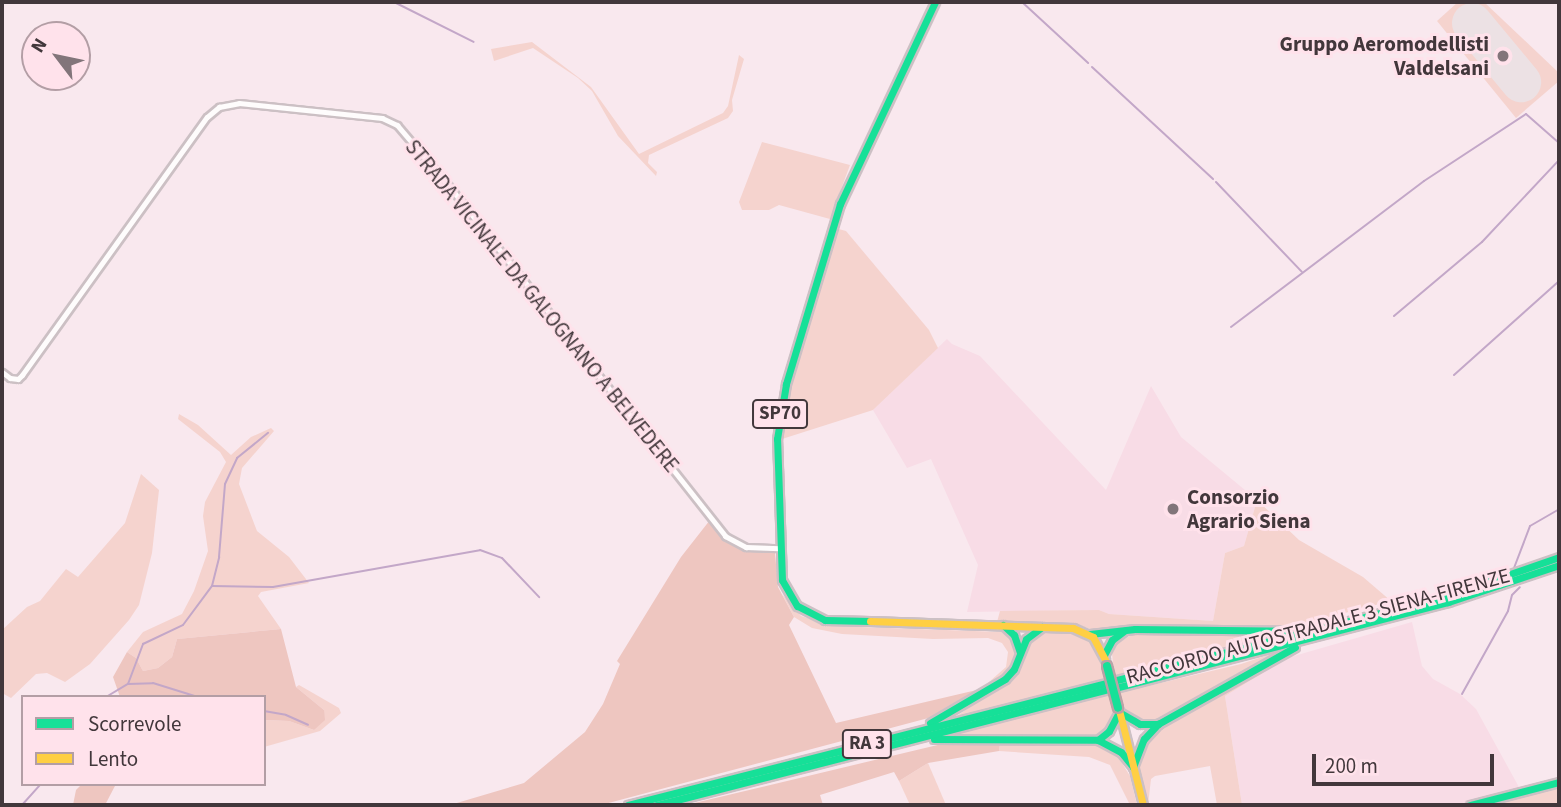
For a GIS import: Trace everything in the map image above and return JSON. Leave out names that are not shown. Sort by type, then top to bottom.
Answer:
[{"type":"main road","name":"SP70","points":[[935,2],[840,204],[786,384],[777,439],[780,568],[786,590],[802,610],[817,618],[834,622],[1073,628],[1090,634]]},
{"type":"main road","name":"RACCORDO AUTOSTRADALE 3 SIENA-FIRENZE","points":[[1483,589],[1403,607],[1118,684],[1390,617],[1483,589],[1557,562]]},
{"type":"main road","points":[[1143,805],[1104,655],[1090,634],[1128,629],[1280,632],[1378,609],[1403,607]]},
{"type":"main road","points":[[1133,767],[1144,739],[1158,724],[1286,650],[1378,625],[1390,617]]},
{"type":"main road","points":[[1003,625],[1014,635],[1020,653]]},
{"type":"main road","points":[[834,756],[854,743],[944,717],[1005,680],[1026,639],[1042,627]]},
{"type":"main road","points":[[1104,655],[1115,637],[1128,629]]},
{"type":"main road","name":"RACCORDO AUTOSTRADALE 3 SIENA-FIRENZE","points":[[628,805],[1106,687]]},
{"type":"main road","points":[[1119,710],[1140,724],[1158,724]]},
{"type":"main road","points":[[1098,740],[1109,731],[1119,710]]},
{"type":"main road","points":[[834,756],[864,757],[951,737],[1098,740],[1122,752],[1133,767]]},
{"type":"main road","name":"RACCORDO AUTOSTRADALE 3 SIENA-FIRENZE","points":[[657,805],[834,756]]},
{"type":"main road","points":[[1471,805],[1559,782]]},
{"type":"street","name":"STRADA VICINALE DA GALOGNANO A BELVEDERE","points":[[2,372],[10,378],[18,379],[22,375],[207,117],[219,107],[239,103],[382,118],[397,125],[449,186],[725,536],[746,547],[779,548]]},
{"type":"shaded area","name":"Gruppo Aeromodellisti Valdelsani","points":[[1458,2],[1484,2],[1559,73],[1559,81],[1516,118],[1437,21]]},
{"type":"shaded area","points":[[532,42],[591,87],[639,154],[723,113],[728,106],[739,55],[744,59],[732,100],[733,111],[728,118],[649,155],[648,163],[657,172],[656,176],[618,136],[592,91],[578,78],[533,48],[494,61],[491,49]]},
{"type":"shaded area","points":[[762,142],[850,165],[830,219],[779,205],[769,210],[742,210],[739,202]]},
{"type":"shaded area","points":[[835,228],[846,231],[929,330],[938,348],[873,410],[782,439],[785,410]]},
{"type":"shaded area","points":[[947,339],[952,344],[980,356],[1106,490],[1151,386],[1181,437],[1257,500],[1244,546],[1225,553],[1213,621],[1109,614],[1099,610],[967,612],[978,565],[931,459],[907,468],[873,410]]},
{"type":"shaded area","points":[[179,414],[198,425],[231,455],[251,437],[271,428],[274,431],[242,468],[239,484],[257,531],[289,557],[309,583],[261,592],[258,596],[281,629],[177,639],[172,657],[158,668],[143,671],[136,658],[127,652],[143,632],[182,614],[194,591],[208,551],[203,516],[205,502],[226,462],[220,452],[178,419]]},
{"type":"shaded area","points":[[141,474],[159,490],[152,553],[139,605],[90,664],[65,682],[47,673],[36,674],[11,698],[2,693],[2,630],[27,607],[40,601],[66,569],[78,577],[125,523]]},
{"type":"shaded area","points":[[1257,500],[1299,540],[1363,577],[1391,601],[1291,627],[1271,629],[1134,624],[1093,630],[1073,623],[997,622],[1000,611],[1099,610],[1109,614],[1213,621],[1225,553],[1244,546]]},
{"type":"shaded area","points":[[710,520],[728,542],[740,548],[775,553],[778,587],[794,617],[789,625],[836,723],[981,689],[936,716],[601,805],[450,805],[524,783],[585,732],[603,704],[620,664],[617,661],[681,557]]},
{"type":"shaded area","points":[[782,594],[801,616],[833,626],[1002,632],[1011,638],[1015,649],[1013,664],[1005,674],[981,689],[1006,667],[1008,652],[1002,643],[988,638],[933,639],[842,634],[812,628],[794,617]]},
{"type":"shaded area","points":[[1412,622],[1422,666],[1433,679],[1460,694],[1476,709],[1520,789],[1454,805],[1242,805],[1225,696],[1287,658]]},
{"type":"shaded area","points":[[281,629],[296,687],[324,710],[325,720],[314,730],[289,721],[266,720],[266,695],[119,695],[113,677],[127,652],[136,658],[143,671],[158,668],[172,657],[177,639]]},
{"type":"shaded area","points":[[1045,631],[1067,632],[1091,642],[1099,652],[1106,678],[954,718],[1011,679],[1028,642]]},
{"type":"shaded area","points":[[1133,634],[1268,638],[1114,676],[1112,653],[1116,644]]},
{"type":"shaded area","points":[[1274,653],[1155,721],[1143,722],[1122,707],[1118,693],[1241,664]]},
{"type":"shaded area","points":[[1280,657],[1287,658],[1225,696],[1242,805],[1217,805],[1210,766],[1155,776],[1151,779],[1148,805],[1140,775],[1140,758],[1157,730]]},
{"type":"shaded area","points":[[299,685],[339,708],[341,713],[320,731],[266,746],[266,720],[289,721],[314,730],[324,710],[296,687]]},
{"type":"shaded area","points":[[1110,695],[1114,709],[1111,723],[1095,737],[958,734]]},
{"type":"shaded area","points":[[946,743],[1000,744],[999,751],[928,763],[899,781],[894,772],[820,795],[823,805],[686,805]]},
{"type":"shaded area","points":[[1000,744],[1095,745],[1109,750],[1117,755],[1130,776],[1137,805],[1130,805],[1110,765],[1089,757],[999,751]]},
{"type":"shaded area","points":[[928,763],[946,805],[910,805],[899,781]]},
{"type":"shaded area","points":[[80,786],[115,786],[105,805],[73,805],[76,790]]},
{"type":"shaded area","points":[[1559,788],[1559,805],[1481,805]]},
{"type":"waterway","points":[[394,2],[474,42]]},
{"type":"waterway","points":[[1022,2],[1088,63]]},
{"type":"waterway","points":[[1092,67],[1213,179]]},
{"type":"waterway","points":[[1231,327],[1424,181],[1526,114],[1559,143]]},
{"type":"waterway","points":[[1394,316],[1482,242],[1559,160]]},
{"type":"waterway","points":[[1216,182],[1302,272]]},
{"type":"waterway","points":[[1454,375],[1559,281]]},
{"type":"waterway","points":[[109,695],[128,684],[143,644],[183,625],[212,586],[219,557],[225,484],[237,458],[268,433]]},
{"type":"waterway","points":[[1514,568],[1530,526],[1559,509]]},
{"type":"waterway","points":[[212,586],[273,587],[480,550],[502,558],[539,597]]},
{"type":"waterway","points":[[1462,694],[1508,611],[1512,595],[1520,587]]},
{"type":"waterway","points":[[128,684],[153,683],[192,695]]},
{"type":"waterway","points":[[266,711],[286,715],[308,725]]},
{"type":"waterway","points":[[22,805],[39,786]]},
{"type":"runway","points":[[1472,23],[1521,82]]},
{"type":"traffic: fast","points":[[870,621],[825,620],[797,606],[782,580],[777,439],[786,384],[840,204],[935,2]]},
{"type":"traffic: fast","points":[[1117,680],[1447,596],[1559,557]]},
{"type":"traffic: fast","points":[[1119,687],[1448,602],[1559,565]]},
{"type":"traffic: fast","points":[[1003,625],[1014,635],[1020,652]]},
{"type":"traffic: fast","points":[[930,723],[1005,679],[1014,669],[1026,639],[1042,627]]},
{"type":"traffic: fast","points":[[1090,634],[1135,629],[1288,631]]},
{"type":"traffic: fast","points":[[1104,655],[1112,640],[1124,631]]},
{"type":"traffic: fast","points":[[1133,767],[1144,739],[1158,724],[1295,647]]},
{"type":"traffic: fast","points":[[1107,666],[1118,708]]},
{"type":"traffic: fast","points":[[628,805],[1106,683]]},
{"type":"traffic: fast","points":[[657,805],[1106,690]]},
{"type":"traffic: fast","points":[[1098,740],[1109,731],[1119,712],[1140,724],[1158,724]]},
{"type":"traffic: fast","points":[[934,739],[1098,740],[1121,752],[1133,767]]},
{"type":"traffic: fast","points":[[1470,805],[1559,782]]},
{"type":"traffic: slow","points":[[870,621],[1073,628],[1093,637],[1105,660]]},
{"type":"traffic: slow","points":[[1119,710],[1143,805]]},
{"type":"place","name":"Gruppo Aeromodellisti Valdelsani","points":[[1503,56]]},
{"type":"place","name":"Consorzio Agrario Siena","points":[[1173,509]]}]
